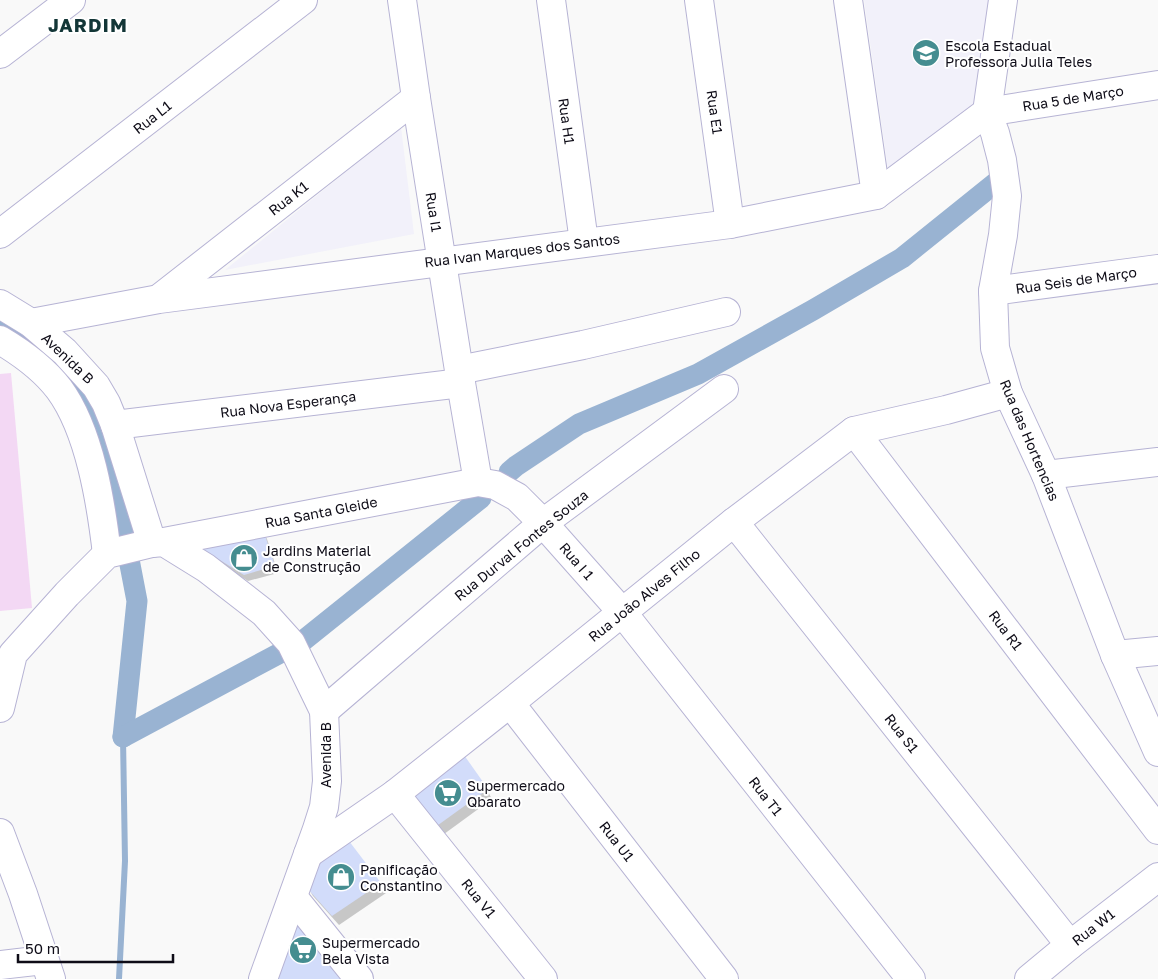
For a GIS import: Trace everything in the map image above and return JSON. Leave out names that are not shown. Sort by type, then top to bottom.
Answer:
[{"type":"street","points":[[0,54],[71,0]]},
{"type":"street","name":"Rua L1","points":[[0,234],[304,0]]},
{"type":"street","name":"Rua I1","points":[[402,0],[478,482]]},
{"type":"street","name":"Rua H1","points":[[551,0],[584,242]]},
{"type":"street","name":"Rua E1","points":[[699,0],[730,224]]},
{"type":"street","points":[[848,0],[876,195]]},
{"type":"street","points":[[987,112],[1003,0]]},
{"type":"street","name":"Rua 5 de Março","points":[[987,112],[1158,84]]},
{"type":"street","name":"Rua K1","points":[[159,299],[416,98]]},
{"type":"street","name":"Rua Ivan Marques dos Santos","points":[[31,323],[159,299],[730,224],[876,195],[987,112]]},
{"type":"street","name":"Rua das Hortencias","points":[[987,112],[1002,160],[1006,196],[1003,235],[993,291],[995,348],[1008,393],[1046,476],[1114,655],[1158,752]]},
{"type":"street","name":"Rua Seis de Março","points":[[993,291],[1158,269]]},
{"type":"street","name":"Avenida B","points":[[0,304],[31,323],[65,352],[96,386],[106,403],[115,425],[158,542],[206,568],[264,613],[291,643],[324,710],[327,781],[324,807],[263,979]]},
{"type":"street","name":"Rua Nova Esperança","points":[[115,425],[460,376],[726,312]]},
{"type":"street","name":"Avenida B","points":[[0,340],[18,350],[42,369],[59,389],[74,413],[94,476],[103,519],[107,554]]},
{"type":"street","name":"Rua Durval Fontes Souza","points":[[324,710],[543,523],[724,389]]},
{"type":"street","name":"Rua João Alves Filho","points":[[308,854],[395,794],[510,704],[734,522],[854,431],[946,410],[1008,393]]},
{"type":"street","name":"Rua R1","points":[[854,431],[1158,830]]},
{"type":"street","points":[[1046,476],[1158,462]]},
{"type":"street","name":"Rua I 1","points":[[478,482],[496,486],[517,497],[543,523],[622,612]]},
{"type":"street","name":"Rua Santa Gleide","points":[[158,542],[478,482]]},
{"type":"street","name":"Rua S1","points":[[734,522],[1070,945]]},
{"type":"street","points":[[0,708],[4,654],[107,554],[158,542]]},
{"type":"street","name":"Rua T1","points":[[622,612],[911,979]]},
{"type":"street","points":[[1114,655],[1158,651]]},
{"type":"street","name":"Rua U1","points":[[510,704],[724,979]]},
{"type":"street","name":"Rua V1","points":[[395,794],[544,979]]},
{"type":"street","points":[[0,833],[23,894],[47,969],[0,965]]},
{"type":"street","name":"Rua W1","points":[[1029,979],[1158,877]]},
{"type":"street","points":[[293,897],[359,979]]},
{"type":"shaded area","name":"Escola Estadual Professora Julia Teles","points":[[864,0],[989,0],[973,105],[888,170]]},
{"type":"shaded area","points":[[401,127],[414,234],[225,270]]},
{"type":"shaded area","points":[[11,373],[32,608],[0,611],[0,374]]},
{"type":"building","name":"Jardins Material de Construção","points":[[264,532],[275,566],[244,575],[202,549]]},
{"type":"building","name":"Supermercado Qbarato","points":[[464,755],[488,789],[434,828],[409,797]]},
{"type":"building","name":"Panificação Constantino","points":[[349,841],[381,883],[332,916],[306,887],[307,873]]},
{"type":"building","name":"Supermercado Bela Vista","points":[[296,921],[347,979],[271,979]]},
{"type":"waterway","points":[[509,472],[579,424],[698,374],[902,258],[1004,176]]},
{"type":"waterway","points":[[0,325],[26,341],[70,378],[93,414],[127,549],[137,601],[123,737]]},
{"type":"waterway","points":[[304,640],[481,498]]},
{"type":"waterway","points":[[123,737],[282,652]]},
{"type":"waterway","points":[[119,979],[125,861],[123,737]]},
{"type":"place","name":"Escola Estadual Professora Julia Teles","points":[[926,53]]},
{"type":"place","name":"Jardins Material de Construção","points":[[244,558]]},
{"type":"place","name":"Supermercado Qbarato","points":[[448,793]]},
{"type":"place","name":"Panificação Constantino","points":[[341,877]]},
{"type":"place","name":"Supermercado Bela Vista","points":[[303,950]]},
{"type":"district","name":"JARDIM","points":[[88,24]]}]
